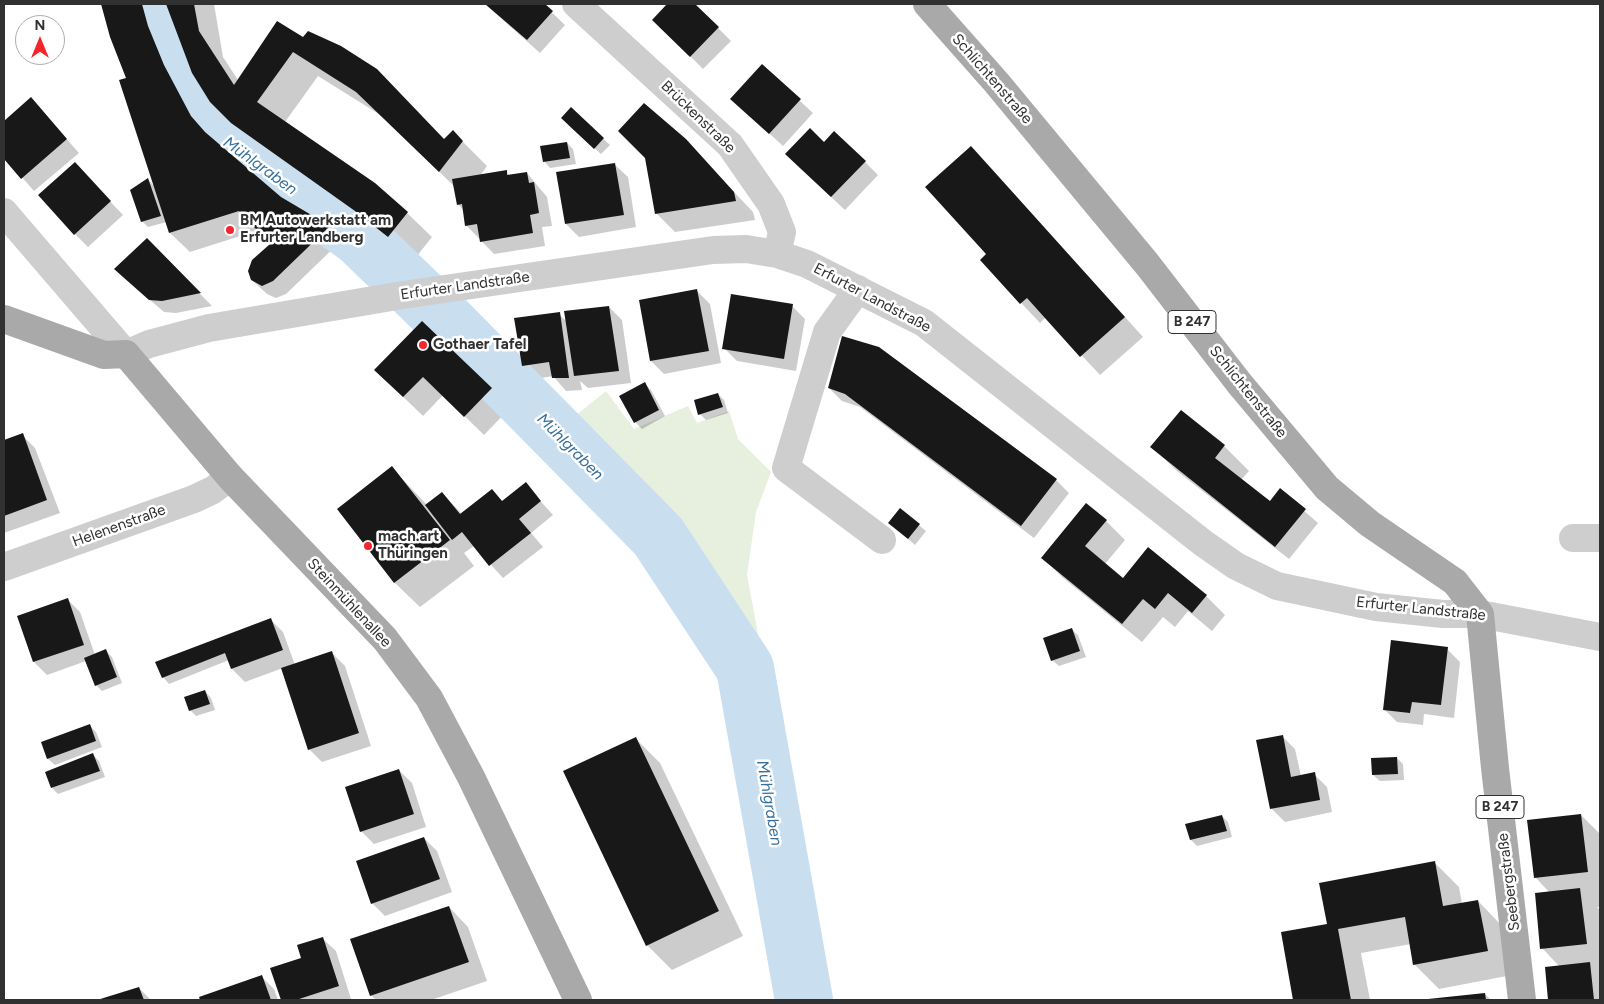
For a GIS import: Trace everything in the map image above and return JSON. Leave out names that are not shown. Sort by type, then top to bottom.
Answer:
[{"type":"main road","name":"Schlichtenstraße","points":[[927,4],[996,82],[1141,256],[1239,384],[1327,488],[1370,524],[1456,582],[1480,614]]},
{"type":"main road","points":[[4,319],[104,355],[126,354]]},
{"type":"main road","name":"Steinmühlenallee","points":[[126,354],[230,477],[385,639],[430,698],[475,786],[578,1000]]},
{"type":"main road","name":"Seebergstraße","points":[[1480,614],[1495,768],[1522,1000]]},
{"type":"street","name":"Brückenstraße","points":[[576,4],[730,145],[772,204],[782,232],[777,254]]},
{"type":"street","points":[[4,212],[126,354]]},
{"type":"street","name":"Erfurter Landstraße","points":[[126,354],[149,344],[209,328],[403,295],[713,250],[746,249],[777,254],[807,264],[924,323],[1204,543],[1236,566],[1277,586],[1326,598],[1376,607],[1443,614],[1480,614],[1600,638]]},
{"type":"street","points":[[858,289],[827,332],[786,468],[882,540]]},
{"type":"street","name":"Helenenstraße","points":[[4,567],[194,498],[213,490],[230,477]]},
{"type":"street","points":[[1573,538],[1600,538]]},
{"type":"green space","points":[[606,391],[634,429],[688,406],[697,423],[729,411],[738,439],[771,472],[756,512],[747,575],[764,666],[765,739],[763,750],[750,669],[658,536],[559,429]]},
{"type":"building","points":[[101,4],[142,4],[148,26],[164,65],[191,116],[205,132],[281,197],[330,226],[273,281],[262,286],[251,280],[248,271],[252,260],[270,244],[239,211],[169,233],[119,80],[126,78],[110,37]]},
{"type":"building","points":[[166,4],[194,4],[199,31],[234,85],[277,21],[303,37],[308,31],[341,46],[377,69],[444,139],[453,130],[463,141],[439,172],[356,92],[293,52],[257,102],[375,183],[408,212],[388,237],[355,211],[231,123],[210,102],[192,73]]},
{"type":"building","points":[[485,4],[545,4],[553,11],[527,40]]},
{"type":"building","points":[[667,4],[695,4],[719,27],[690,57],[652,20]]},
{"type":"building","points":[[762,64],[801,99],[769,134],[730,99]]},
{"type":"building","points":[[31,97],[67,139],[21,179],[4,159],[4,121]]},
{"type":"building","points":[[644,103],[686,139],[734,192],[736,201],[655,214],[645,158],[618,131]]},
{"type":"building","points":[[571,107],[604,138],[594,149],[561,118]]},
{"type":"building","points":[[810,128],[824,142],[834,131],[866,161],[831,197],[785,154]]},
{"type":"building","points":[[567,142],[570,158],[543,162],[540,146]]},
{"type":"building","points":[[971,146],[1125,317],[1080,357],[1027,298],[1020,304],[980,260],[986,254],[925,187]]},
{"type":"building","points":[[75,162],[111,201],[74,235],[38,195]]},
{"type":"building","points":[[615,163],[624,215],[565,224],[556,172]]},
{"type":"building","points":[[507,170],[507,175],[527,172],[529,183],[534,182],[539,213],[530,215],[533,233],[480,242],[477,224],[465,226],[462,204],[457,205],[452,179]]},
{"type":"building","points":[[148,178],[161,216],[141,222],[130,190]]},
{"type":"building","points":[[147,238],[201,293],[162,301],[149,300],[114,269]]},
{"type":"building","points":[[697,289],[709,351],[650,361],[639,300]]},
{"type":"building","points":[[731,294],[793,304],[784,359],[722,349]]},
{"type":"building","points":[[609,306],[619,371],[574,376],[564,311]]},
{"type":"building","points":[[560,312],[569,378],[552,378],[549,362],[522,366],[514,318]]},
{"type":"building","name":"Gothaer Tafel","points":[[422,321],[492,388],[464,417],[423,377],[403,397],[374,370]]},
{"type":"building","points":[[842,336],[879,347],[1057,479],[1021,526],[845,394],[828,388]]},
{"type":"building","points":[[645,382],[659,410],[634,423],[619,396]]},
{"type":"building","points":[[718,393],[723,407],[698,415],[694,400]]},
{"type":"building","points":[[1181,410],[1225,445],[1215,458],[1270,501],[1280,488],[1306,509],[1275,547],[1150,447]]},
{"type":"building","points":[[23,433],[47,500],[4,516],[4,440]]},
{"type":"building","points":[[392,466],[450,540],[394,583],[337,509]]},
{"type":"building","points":[[526,482],[541,501],[519,519],[531,533],[489,566],[462,532],[452,540],[425,505],[442,492],[460,514],[492,489],[502,501]]},
{"type":"building","points":[[1086,503],[1107,520],[1085,546],[1123,578],[1148,547],[1207,595],[1192,613],[1168,593],[1155,609],[1143,599],[1122,624],[1041,558]]},
{"type":"building","points":[[900,508],[920,524],[908,539],[888,523]]},
{"type":"building","points":[[68,598],[84,645],[33,662],[17,616]]},
{"type":"building","points":[[271,618],[283,650],[231,669],[225,653],[162,678],[155,662]]},
{"type":"building","points":[[1072,628],[1080,651],[1051,661],[1043,638]]},
{"type":"building","points":[[1391,640],[1448,647],[1441,705],[1412,702],[1410,713],[1383,710]]},
{"type":"building","points":[[106,649],[117,677],[95,686],[84,658]]},
{"type":"building","points":[[332,651],[359,733],[308,750],[281,668]]},
{"type":"building","points":[[205,690],[210,704],[189,711],[184,697]]},
{"type":"building","points":[[90,724],[96,741],[47,759],[41,742]]},
{"type":"building","points":[[1283,735],[1291,777],[1315,772],[1320,800],[1270,809],[1256,740]]},
{"type":"building","points":[[636,737],[719,911],[646,946],[563,771]]},
{"type":"building","points":[[93,753],[100,771],[51,788],[45,772]]},
{"type":"building","points":[[1397,757],[1398,774],[1372,775],[1371,758]]},
{"type":"building","points":[[399,769],[414,814],[360,832],[345,787]]},
{"type":"building","points":[[1581,814],[1588,872],[1534,878],[1527,820]]},
{"type":"building","points":[[1222,815],[1227,831],[1190,840],[1185,824]]},
{"type":"building","points":[[424,837],[440,879],[371,904],[356,861]]},
{"type":"building","points":[[1435,861],[1443,906],[1478,900],[1488,951],[1413,965],[1405,917],[1338,929],[1351,1000],[1293,1000],[1281,932],[1327,924],[1319,883]]},
{"type":"building","points":[[1580,888],[1587,944],[1540,949],[1535,893]]},
{"type":"building","points":[[449,906],[469,962],[370,996],[350,939]]},
{"type":"building","points":[[323,937],[339,986],[296,1000],[281,1000],[270,968],[301,958],[297,945]]},
{"type":"building","points":[[1590,962],[1594,1000],[1548,1000],[1545,967]]},
{"type":"building","points":[[262,975],[271,1000],[200,1000],[199,997]]},
{"type":"building","points":[[139,987],[144,1000],[97,1000]]},
{"type":"building","points":[[1485,993],[1486,1000],[1428,1000],[1428,999]]},
{"type":"waterway","name":"Mühlgraben","points":[[152,4],[181,83],[222,139],[359,237],[447,322],[658,536],[745,668],[804,1000]]},
{"type":"place","name":"BM Autowerkstatt am Erfurter Landberg","points":[[230,230]]},
{"type":"place","name":"Gothaer Tafel","points":[[423,345]]},
{"type":"place","name":"mach.art Thüringen","points":[[368,546]]}]
